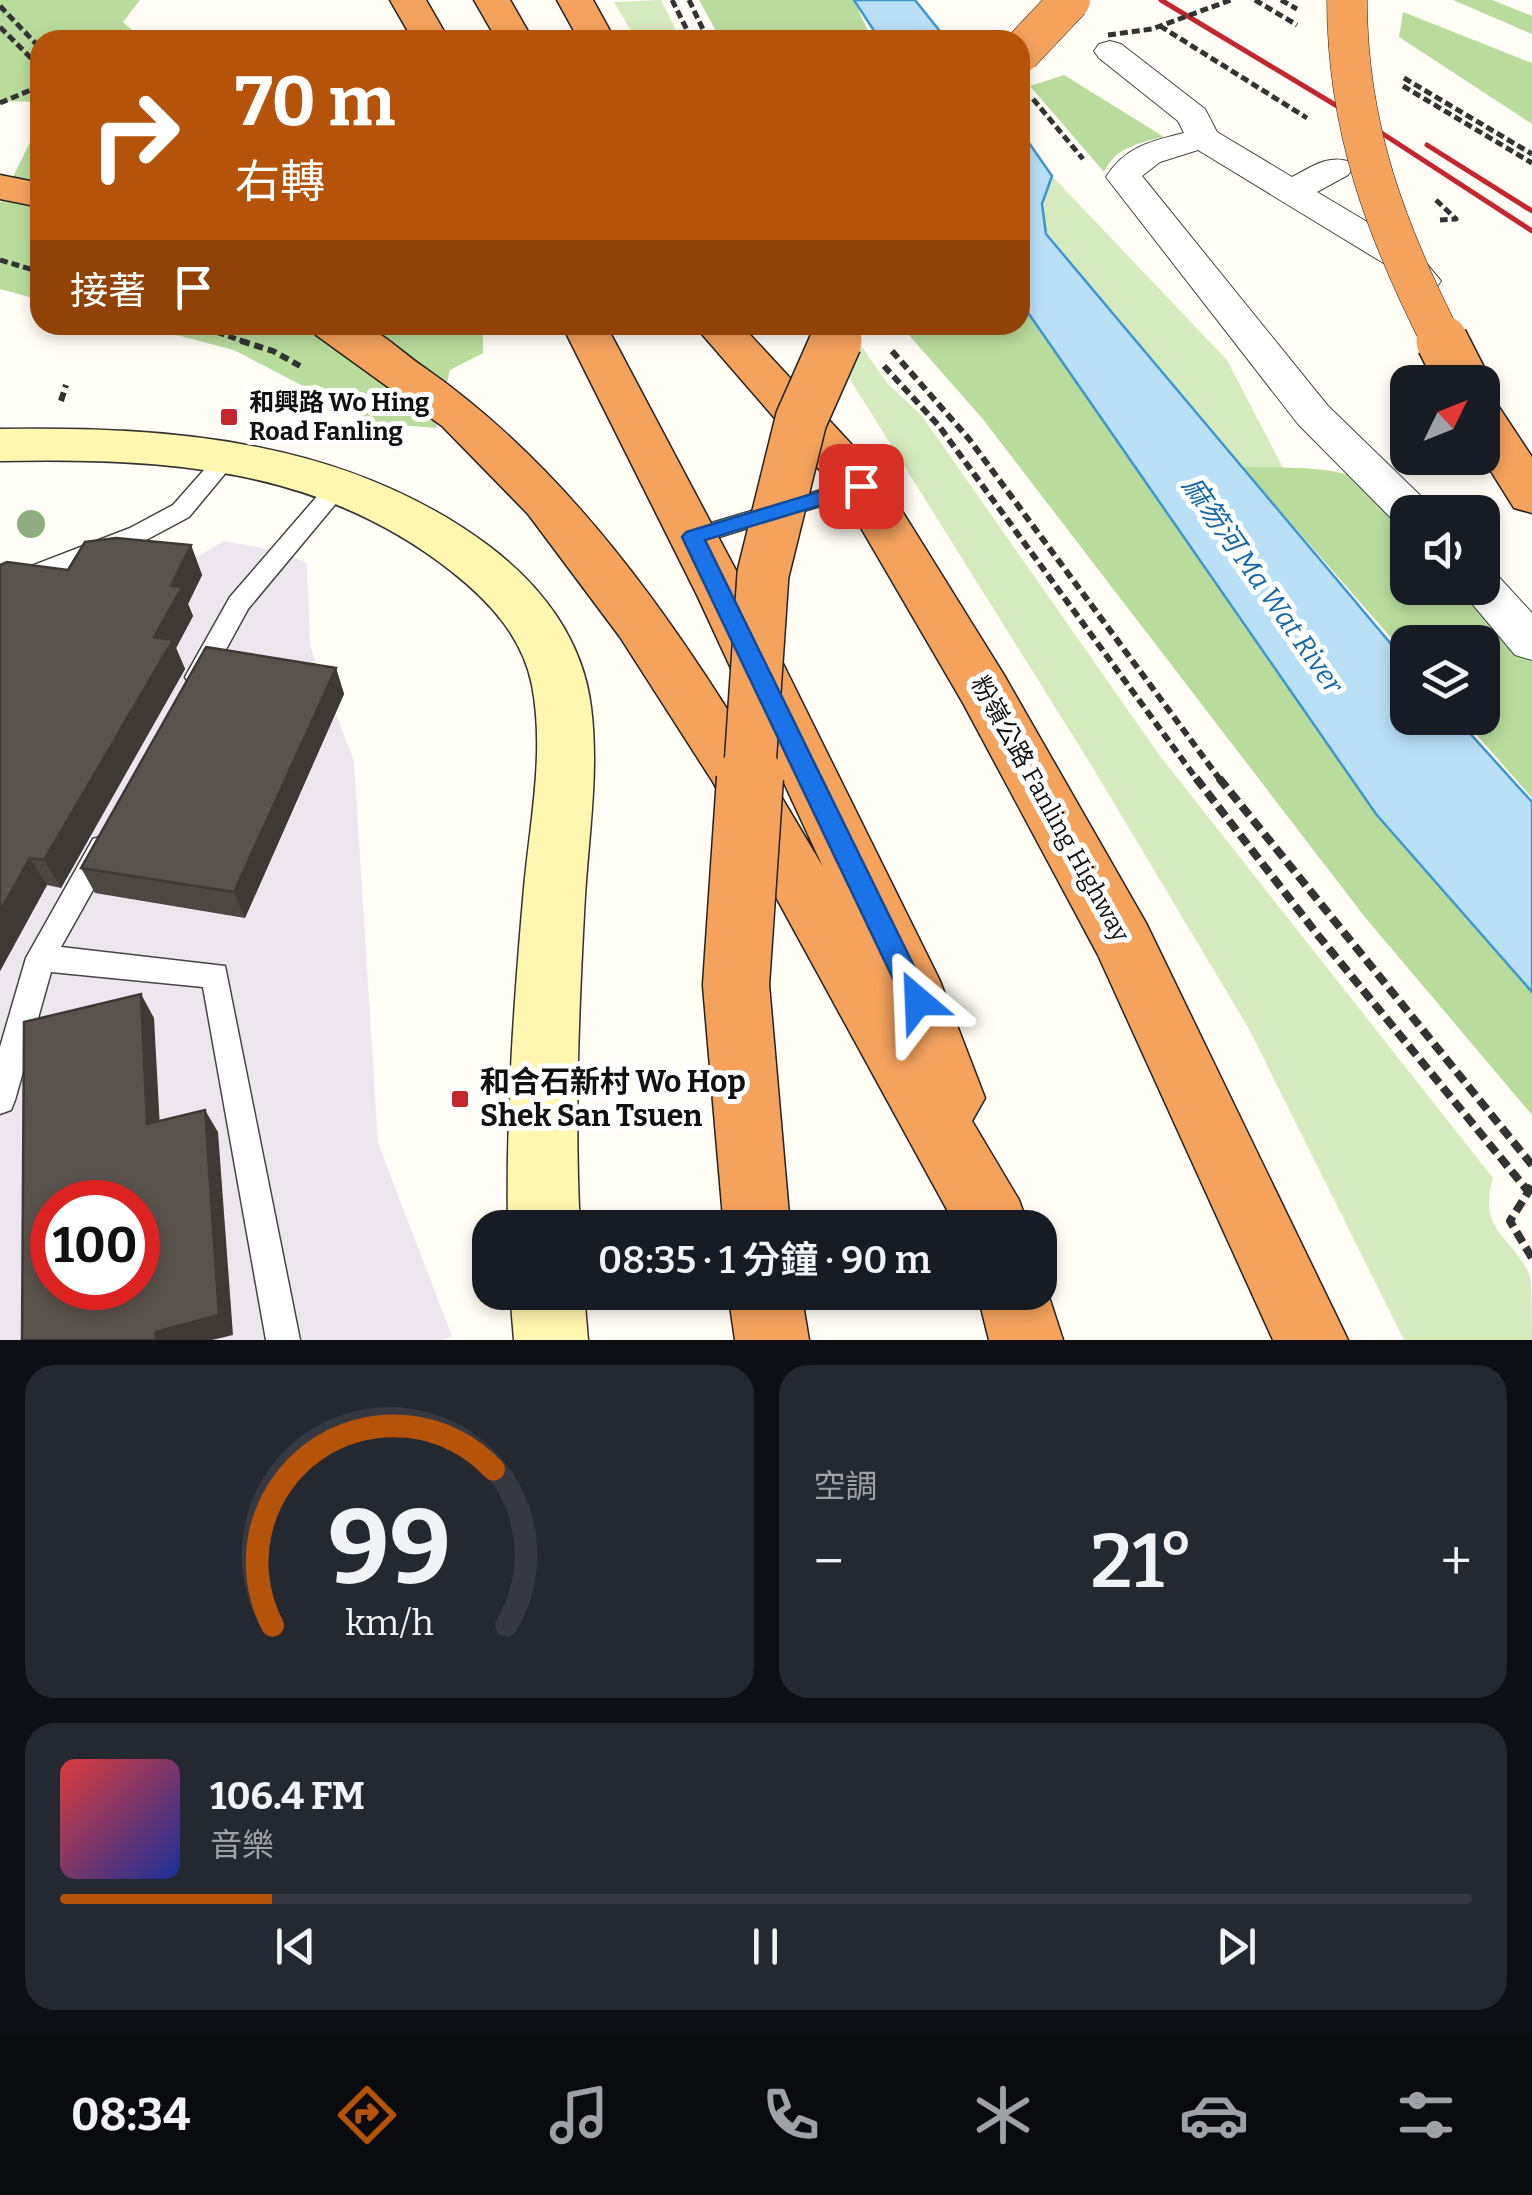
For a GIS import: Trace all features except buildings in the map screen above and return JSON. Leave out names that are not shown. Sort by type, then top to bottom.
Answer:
[{"type":"highway","points":[[408,0],[425,30]]},
{"type":"highway","points":[[492,0],[509,30]]},
{"type":"highway","points":[[576,0],[591,30]]},
{"type":"highway","points":[[585,0],[593,30]]},
{"type":"highway","points":[[1030,42],[1070,0]]},
{"type":"highway","points":[[1347,0],[1344,43],[1358,131],[1378,204],[1454,365]]},
{"type":"highway","points":[[0,187],[30,193]]},
{"type":"highway","points":[[589,335],[693,537],[918,1001],[990,1210]]},
{"type":"highway","name":"粉嶺公路 Fanling Highway","points":[[725,335],[861,486],[984,690],[1124,942],[1311,1340]]},
{"type":"highway","points":[[774,335],[861,486]]},
{"type":"highway","points":[[755,1210],[736,985],[763,574],[801,420],[867,338]]},
{"type":"highway","points":[[323,349],[459,415],[546,502],[639,623],[733,766],[986,1210]]},
{"type":"highway","points":[[1500,446],[1532,496]]},
{"type":"highway","points":[[767,1310],[772,1340]]},
{"type":"highway","points":[[1018,1310],[1026,1340]]},
{"type":"main road","points":[[0,445],[65,443],[160,448],[227,458],[340,484],[417,518],[456,544],[524,605],[555,667],[566,743],[541,1078],[544,1210]]},
{"type":"main road","points":[[549,1310],[551,1340]]},
{"type":"street","points":[[1103,44],[1192,116],[1203,138],[1403,259],[1448,312]]},
{"type":"street","points":[[1203,138],[1148,155],[1128,168],[1124,177],[1313,415],[1394,495]]},
{"type":"street","points":[[1293,190],[1336,168]]},
{"type":"street","points":[[1498,605],[1532,642]]},
{"type":"lane","points":[[0,587],[138,534],[181,510],[227,458]]},
{"type":"lane","points":[[182,705],[239,603],[340,484]]},
{"type":"lane","points":[[693,537],[861,486]]},
{"type":"lane","points":[[0,1100],[40,958],[116,823]]},
{"type":"lane","points":[[40,958],[215,975],[283,1340]]},
{"type":"path","points":[[672,0],[687,30]]},
{"type":"path","points":[[688,0],[703,30]]},
{"type":"path","points":[[1103,44],[1231,0]]},
{"type":"path","points":[[0,6],[30,38]]},
{"type":"path","points":[[1160,26],[1311,120]]},
{"type":"path","points":[[0,28],[30,58]]},
{"type":"path","points":[[1390,70],[1530,158]]},
{"type":"path","points":[[0,103],[30,90]]},
{"type":"path","points":[[0,260],[30,269]]},
{"type":"path","points":[[224,335],[272,351],[323,349]]},
{"type":"path","points":[[867,338],[904,368],[969,439],[1247,816],[1532,1166]]},
{"type":"path","points":[[867,338],[892,377],[939,426],[1176,754],[1531,1191],[1510,1221],[1532,1258]]},
{"type":"shaded area","points":[[224,541],[283,552],[307,563],[310,646],[354,761],[378,1143],[452,1336],[443,1340],[0,1340],[0,595],[91,572],[199,556]]},
{"type":"green space","points":[[0,0],[140,0],[123,22],[132,30],[30,30],[30,102],[0,101]]},
{"type":"green space","points":[[661,0],[676,30],[630,30],[614,2]]},
{"type":"green space","points":[[699,0],[854,0],[868,30],[716,30]]},
{"type":"green space","points":[[1453,0],[1492,0],[1532,16],[1532,34]]},
{"type":"green space","points":[[1403,12],[1532,63],[1532,124],[1399,37]]},
{"type":"green space","points":[[1064,75],[1164,137],[1122,152],[1104,172],[1030,86]]},
{"type":"green space","points":[[30,142],[30,297],[0,289],[0,203]]},
{"type":"green space","points":[[1052,176],[1227,360],[1283,468],[1253,480],[1050,240],[1043,216]]},
{"type":"green space","points":[[1030,315],[1372,806],[1532,990],[1532,1115],[1364,916],[982,418],[909,335],[1030,335]]},
{"type":"green space","points":[[176,335],[483,335],[483,353],[450,370],[436,428],[374,423],[234,350]]},
{"type":"green space","points":[[822,335],[854,335],[887,383],[922,416],[1160,756],[1493,1178],[1489,1196],[1493,1221],[1530,1276],[1532,1340],[1404,1340],[1249,1029],[1093,768]]},
{"type":"green space","points":[[1242,467],[1332,471],[1372,484],[1390,495],[1390,605],[1500,605],[1532,636],[1532,798],[1477,735],[1500,735],[1500,625],[1390,625],[1390,637]]},
{"type":"water","points":[[854,0],[915,0],[939,30],[874,30]]},
{"type":"water","name":"麻笏河 Ma Wat River","points":[[1030,144],[1052,176],[1042,204],[1046,234],[1390,643],[1390,735],[1471,735],[1532,802],[1532,992],[1376,814],[1030,315]]},
{"type":"railway","points":[[1161,0],[1377,130],[1532,231]]},
{"type":"railway","points":[[1427,145],[1532,211]]},
{"type":"place","name":"和興路 Wo Hing Road Fanling","points":[[229,417]]},
{"type":"place","name":"和合石新村 Wo Hop Shek San Tsuen","points":[[460,1099]]},
{"type":"route","points":[[861,486],[693,537],[918,1001]]}]
